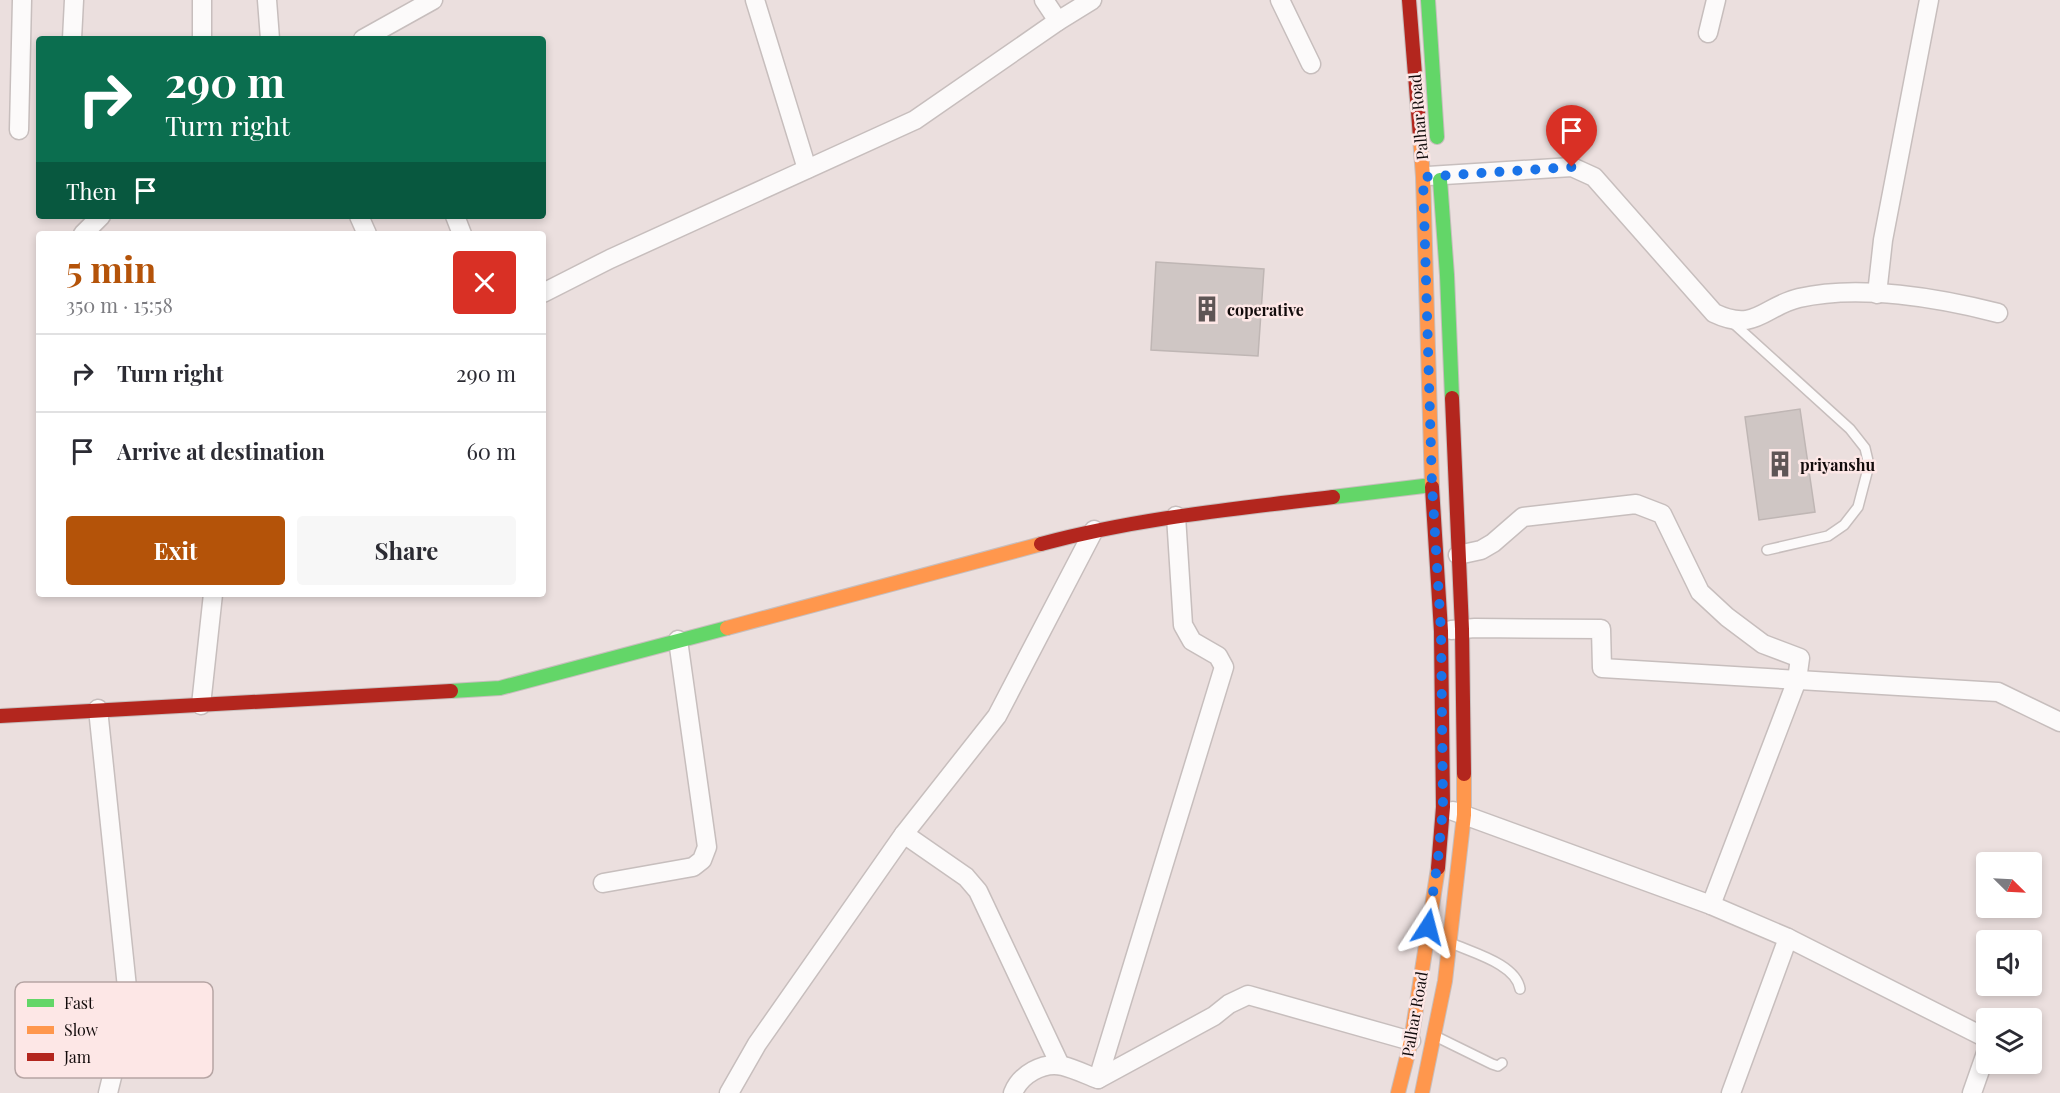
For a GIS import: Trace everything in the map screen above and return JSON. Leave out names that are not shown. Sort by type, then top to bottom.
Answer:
[{"type":"main road","name":"Palhar Road","points":[[1409,0],[1435,167],[1447,287],[1462,629],[1464,815],[1445,981],[1422,1093]]},
{"type":"main road","name":"Palhar Road","points":[[1398,1093],[1411,1041],[1438,859],[1443,807],[1441,631],[1432,485],[1435,167],[1428,0]]},
{"type":"main road","points":[[0,716],[500,688],[1094,530],[1176,516],[1432,485]]},
{"type":"street","points":[[19,130],[22,0]]},
{"type":"street","points":[[72,36],[74,0]]},
{"type":"street","points":[[202,0],[202,36]]},
{"type":"street","points":[[267,0],[270,36]]},
{"type":"street","points":[[382,34],[433,0]]},
{"type":"street","points":[[755,0],[807,169]]},
{"type":"street","points":[[1044,0],[1058,21]]},
{"type":"street","points":[[546,291],[610,259],[915,120],[1092,0]]},
{"type":"street","points":[[1280,0],[1311,64]]},
{"type":"street","points":[[1708,33],[1716,0]]},
{"type":"street","points":[[1877,294],[1883,240],[1929,0]]},
{"type":"street","points":[[1435,167],[1572,167],[1593,177],[1714,313],[1730,321],[1754,319],[1798,298],[1851,292],[1951,301],[1998,313]]},
{"type":"street","points":[[1458,555],[1481,550],[1493,543],[1523,517],[1636,504],[1662,514],[1700,592],[1727,617],[1763,644],[1800,658],[1797,680],[1711,905]]},
{"type":"street","points":[[1098,1079],[1224,667],[1218,656],[1192,641],[1183,625],[1176,516]]},
{"type":"street","points":[[729,1093],[757,1044],[904,834],[997,716],[1094,530]]},
{"type":"street","points":[[201,705],[213,597]]},
{"type":"street","points":[[1441,631],[1601,629],[1602,668],[1998,692],[2058,715]]},
{"type":"street","points":[[603,883],[693,867],[702,860],[707,847],[678,640]]},
{"type":"street","points":[[98,709],[126,982]]},
{"type":"street","points":[[1443,807],[1711,905],[1788,938],[1976,1033]]},
{"type":"street","points":[[904,834],[966,878],[978,891],[1060,1065]]},
{"type":"street","points":[[1731,1093],[1788,938]]},
{"type":"street","points":[[1012,1093],[1017,1083],[1028,1073],[1041,1068],[1060,1065],[1098,1079],[1248,995],[1411,1041]]},
{"type":"street","points":[[1972,1093],[1979,1074]]},
{"type":"street","points":[[108,1093],[112,1078]]},
{"type":"lane","points":[[1730,321],[1850,429],[1864,448],[1869,465],[1858,507],[1844,525],[1828,536],[1767,550]]},
{"type":"lane","points":[[1449,942],[1508,968],[1515,976],[1520,989]]},
{"type":"lane","points":[[1433,1035],[1492,1064],[1498,1066],[1502,1063]]},
{"type":"building","name":"coperative","points":[[1156,262],[1264,269],[1258,356],[1151,350]]},
{"type":"building","name":"priyanshu","points":[[1800,409],[1815,512],[1759,520],[1745,417]]},
{"type":"traffic: fast","points":[[1428,0],[1437,137]]},
{"type":"traffic: fast","points":[[1440,180],[1452,398]]},
{"type":"traffic: fast","points":[[1333,497],[1432,485]]},
{"type":"traffic: fast","points":[[451,691],[500,688],[727,628]]},
{"type":"traffic: slow","points":[[1420,137],[1432,487]]},
{"type":"traffic: slow","points":[[727,628],[1041,544]]},
{"type":"traffic: slow","points":[[1422,1093],[1445,981],[1464,815],[1464,774]]},
{"type":"traffic: slow","points":[[1398,1093],[1411,1041],[1438,868]]},
{"type":"traffic: jam","points":[[1409,0],[1420,137]]},
{"type":"traffic: jam","points":[[1452,398],[1462,629],[1464,774]]},
{"type":"traffic: jam","points":[[1432,487],[1441,631],[1443,807],[1438,868]]},
{"type":"traffic: jam","points":[[1041,544],[1150,521],[1333,497]]},
{"type":"traffic: jam","points":[[0,716],[451,691]]},
{"type":"place","name":"coperative","points":[[1207,309]]},
{"type":"place","name":"priyanshu","points":[[1780,464]]},
{"type":"route","points":[[1428,927],[1443,807],[1441,631],[1432,485],[1423,177],[1572,167]]}]
